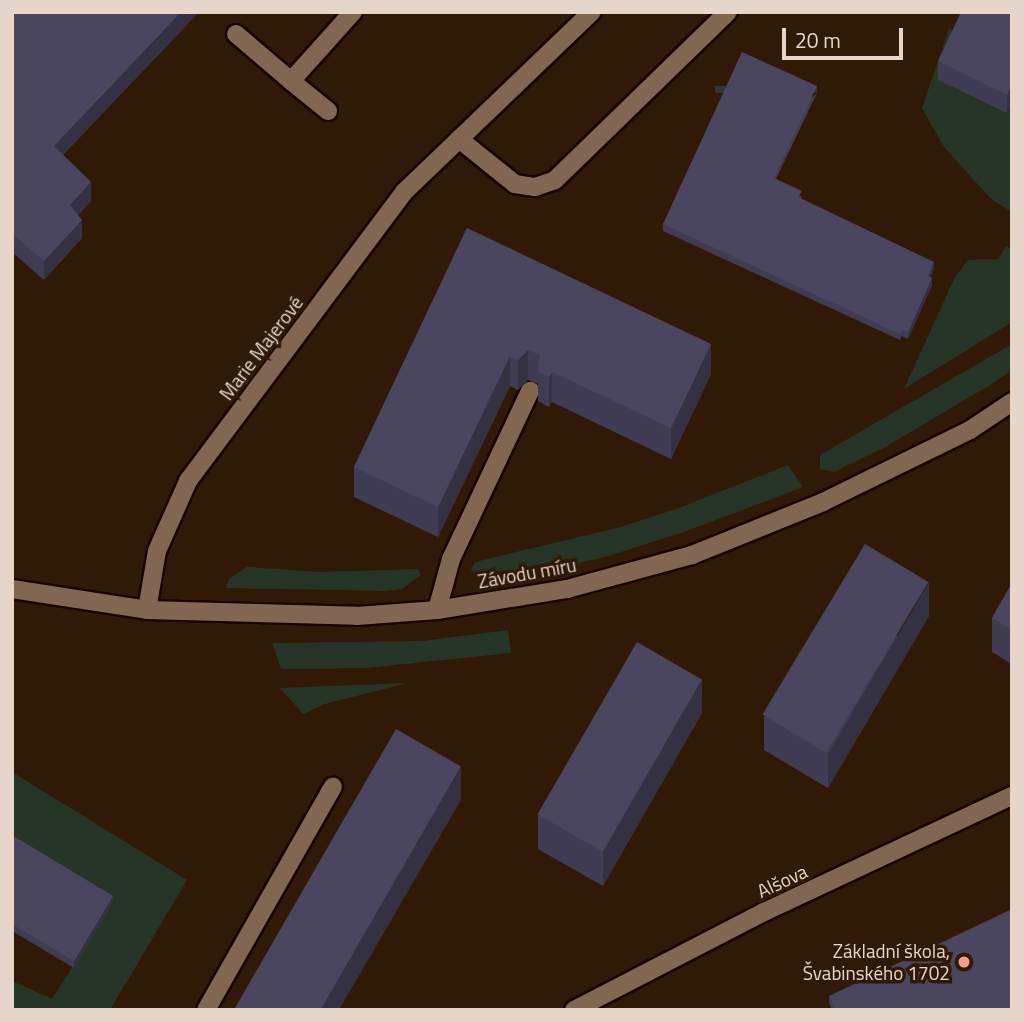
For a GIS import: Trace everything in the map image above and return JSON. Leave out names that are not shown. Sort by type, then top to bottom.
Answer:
[{"type":"street","points":[[291,80],[353,12]]},
{"type":"street","name":"Marie Majerové","points":[[147,610],[157,551],[188,481],[404,192],[592,12]]},
{"type":"street","points":[[459,139],[515,184],[535,187],[555,180],[728,12]]},
{"type":"street","points":[[236,34],[328,111]]},
{"type":"street","points":[[437,610],[451,559],[530,391]]},
{"type":"street","name":"Závodu míru","points":[[12,589],[147,610],[357,616],[437,610],[568,589],[692,555],[823,502],[970,430],[1012,402]]},
{"type":"street","points":[[206,1010],[333,786]]},
{"type":"street","name":"Alšova","points":[[574,1010],[764,912],[1012,796]]},
{"type":"green space","points":[[949,29],[961,32],[1012,104],[1012,212],[991,199],[944,147],[922,108]]},
{"type":"green space","points":[[1006,246],[1012,249],[1012,322],[904,389],[955,277],[968,260],[998,259]]},
{"type":"green space","points":[[1012,344],[1012,370],[990,385],[887,446],[834,472],[820,469],[820,455]]},
{"type":"green space","points":[[788,465],[803,487],[681,533],[605,557],[503,580],[482,579],[471,570],[475,562],[617,528],[676,509]]},
{"type":"green space","points":[[247,567],[320,572],[418,569],[421,575],[402,589],[387,591],[226,588],[229,579]]},
{"type":"green space","points":[[508,630],[511,653],[366,668],[281,669],[272,643],[423,641]]},
{"type":"green space","points":[[408,683],[325,704],[303,714],[280,688]]},
{"type":"green space","points":[[12,772],[187,880],[110,1010],[12,1010],[12,981],[52,999],[113,903],[12,842]]},
{"type":"building","points":[[12,12],[181,12],[54,146],[91,182],[70,205],[82,220],[44,261],[12,233]]},
{"type":"building","points":[[961,12],[1012,12],[1012,86],[1007,95],[938,61]]},
{"type":"building","points":[[742,52],[817,86],[774,178],[802,191],[798,197],[934,262],[928,276],[932,278],[908,332],[902,330],[900,334],[663,224]]},
{"type":"building","points":[[467,228],[711,344],[671,428],[552,372],[549,377],[538,371],[540,355],[528,350],[518,360],[510,356],[438,507],[354,467]]},
{"type":"building","points":[[865,544],[928,582],[826,753],[763,715]]},
{"type":"building","points":[[1012,583],[1012,630],[992,618]]},
{"type":"building","points":[[637,642],[702,680],[602,852],[538,814]]},
{"type":"building","points":[[396,729],[461,766],[320,1010],[234,1010]]},
{"type":"building","points":[[12,835],[113,896],[74,961],[12,924]]},
{"type":"building","name":"Základní škola, Švabinského 1702","points":[[1012,909],[1012,1010],[836,1010],[829,996]]},
{"type":"place","name":"Základní škola, Švabinského 1702","points":[[964,962]]}]
